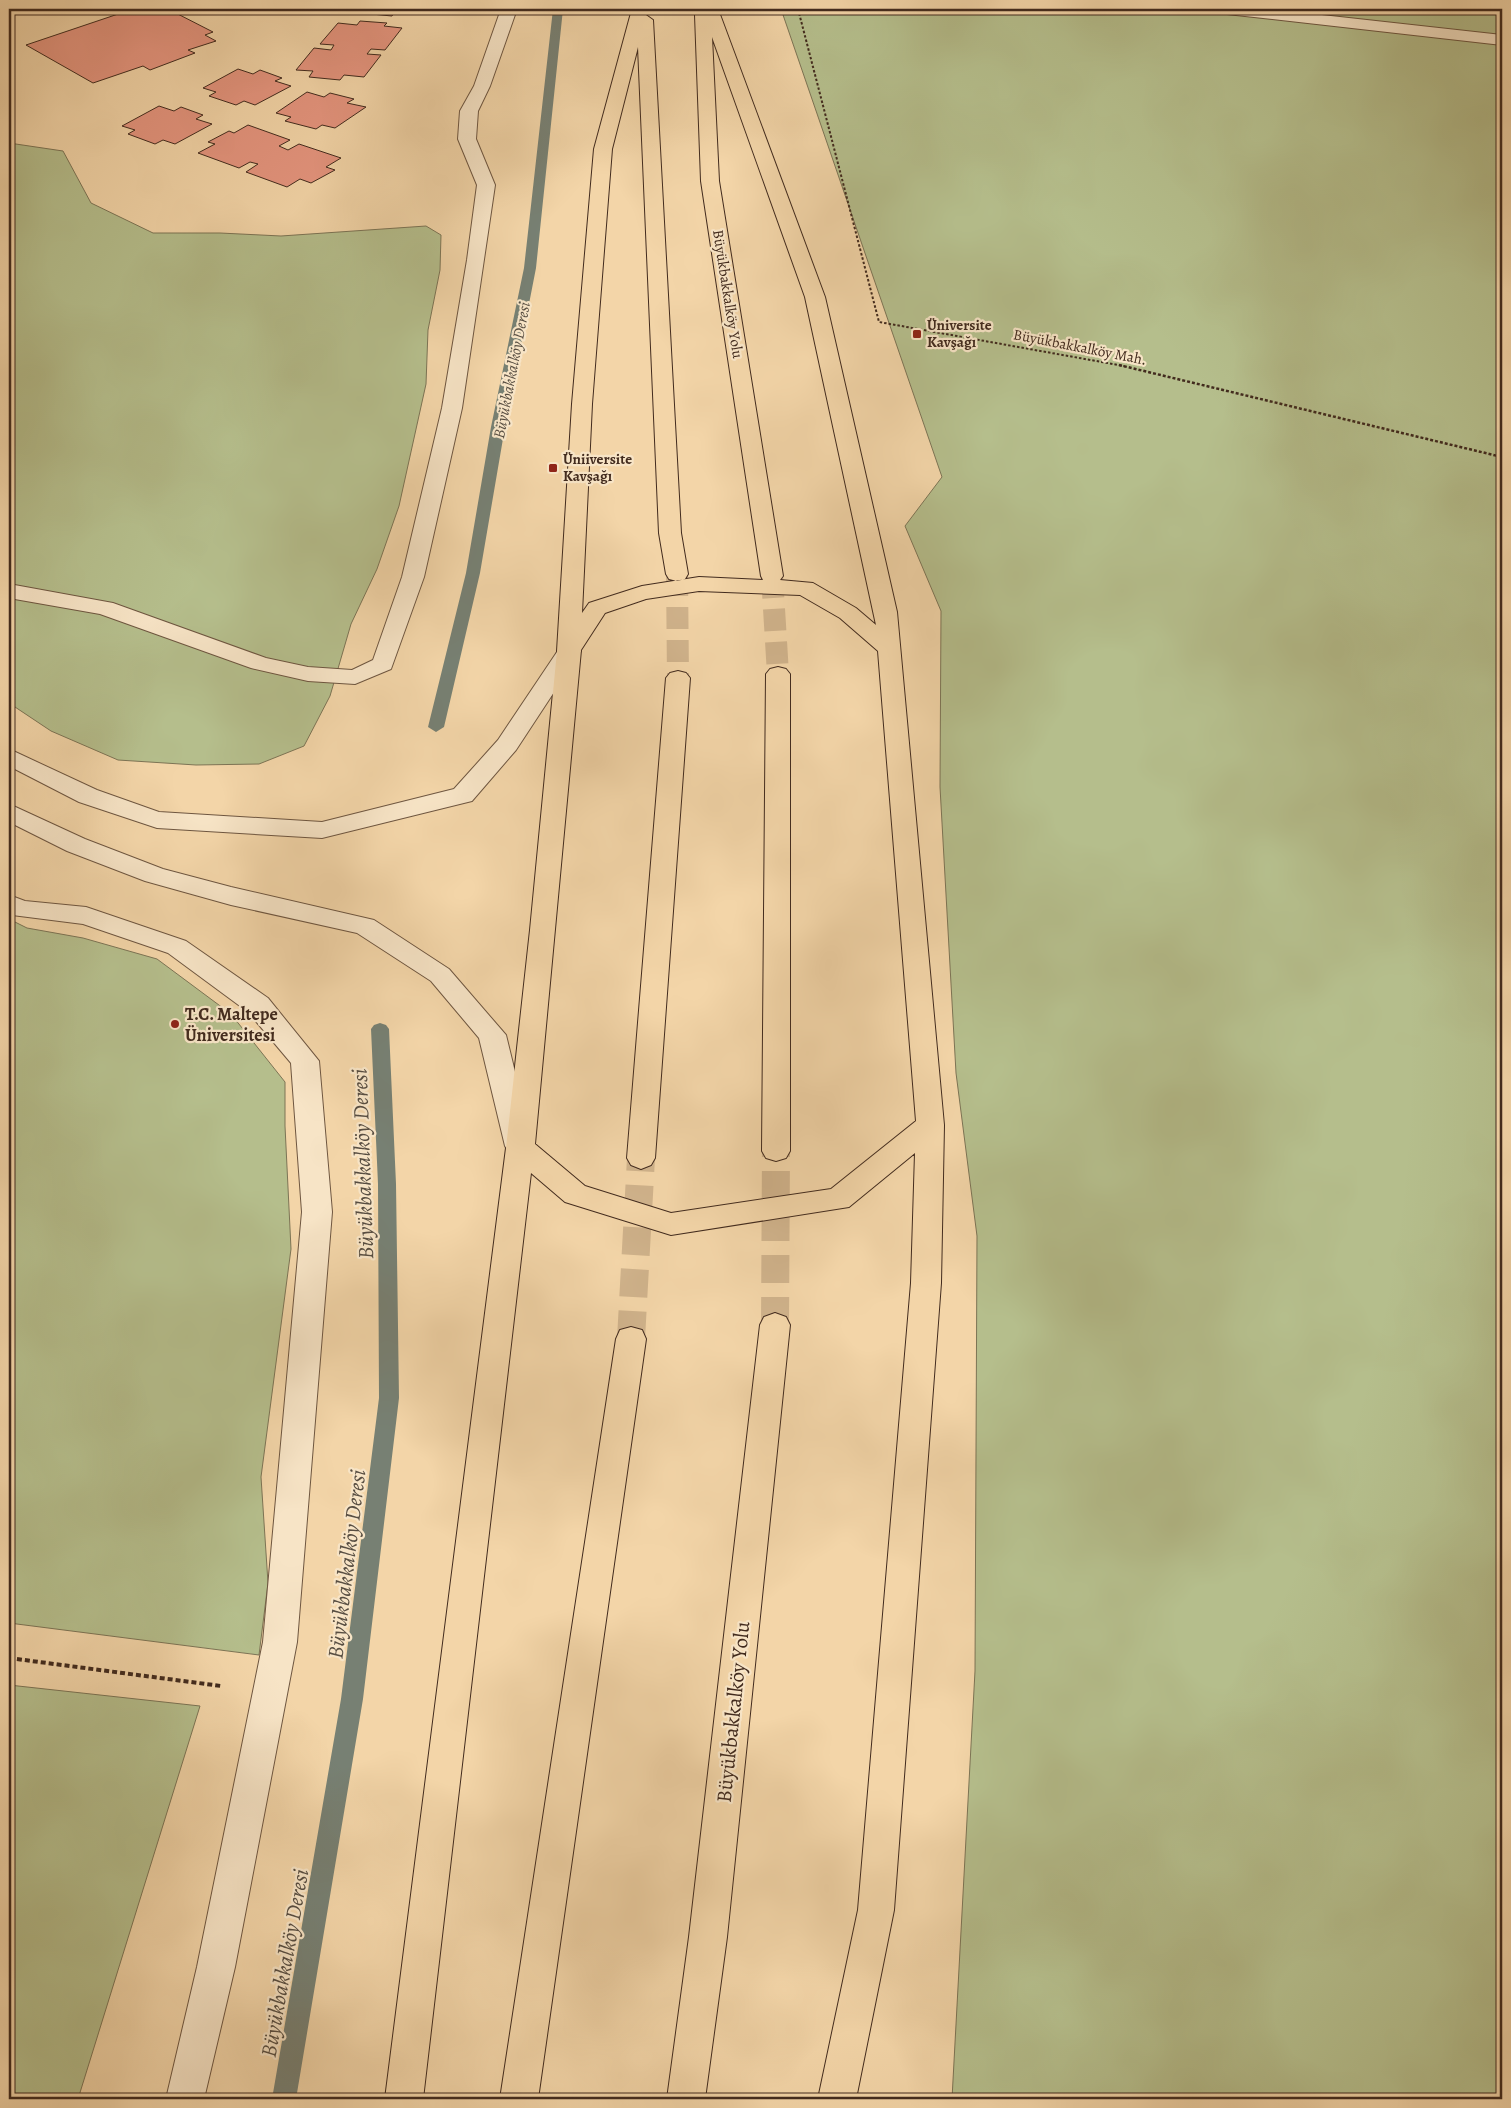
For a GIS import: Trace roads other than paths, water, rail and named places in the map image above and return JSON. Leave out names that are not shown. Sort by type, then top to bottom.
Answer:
[{"type":"highway","points":[[404,2099],[520,1148],[543,930],[569,651],[582,404],[603,150],[640,9]]},
{"type":"highway","points":[[644,9],[670,533],[677,574]]},
{"type":"highway","name":"Büyükbakkalköy Yolu","points":[[703,9],[710,181],[772,576]]},
{"type":"highway","points":[[710,9],[815,297],[886,612],[930,1125],[926,1283],[876,1910],[836,2099]]},
{"type":"highway","points":[[569,651],[597,608],[642,593],[699,584],[805,588],[848,613],[888,648]]},
{"type":"highway","points":[[776,1151],[778,674]]},
{"type":"highway","points":[[641,1158],[678,678]]},
{"type":"highway","points":[[520,1148],[575,1194],[671,1224],[839,1199],[930,1125]]},
{"type":"highway","name":"Büyükbakkalköy Yolu","points":[[686,2099],[708,1937],[775,1325]]},
{"type":"highway","points":[[520,2099],[631,1338]]},
{"type":"street","points":[[9,591],[105,608],[259,663],[308,674],[355,677],[384,664],[413,578],[452,408],[476,260],[486,185],[467,139],[469,111],[482,86],[510,9]]},
{"type":"street","points":[[1227,9],[1502,40]]},
{"type":"street","points":[[9,757],[88,796],[156,820],[322,830],[463,795],[507,745],[569,651]]},
{"type":"street","points":[[9,812],[76,845],[154,875],[231,896],[365,926],[440,975],[492,1035],[520,1148]]},
{"type":"street","points":[[9,904],[21,908],[86,916],[177,947],[258,1005],[305,1061],[317,1212],[280,1642],[216,1967],[185,2099]]},
{"type":"waterway","name":"Büyükbakkalköy Deresi","points":[[436,727],[473,573],[498,427],[530,268],[558,9]]},
{"type":"waterway","name":"Büyükbakkalköy Deresi","points":[[284,2099],[352,1699],[389,1398],[387,1184],[380,1029]]},
{"type":"tunnel","points":[[677,574],[678,678]]},
{"type":"tunnel","points":[[772,576],[778,674]]},
{"type":"tunnel","points":[[775,1325],[776,1151]]},
{"type":"tunnel","points":[[631,1339],[641,1158]]},
{"type":"place","name":"Üniversite Kavşağı","points":[[917,334]]},
{"type":"place","name":"Üniiversite Kavşağı","points":[[553,468]]},
{"type":"place","name":"T.C. Maltepe Üniversitesi","points":[[175,1024]]}]
